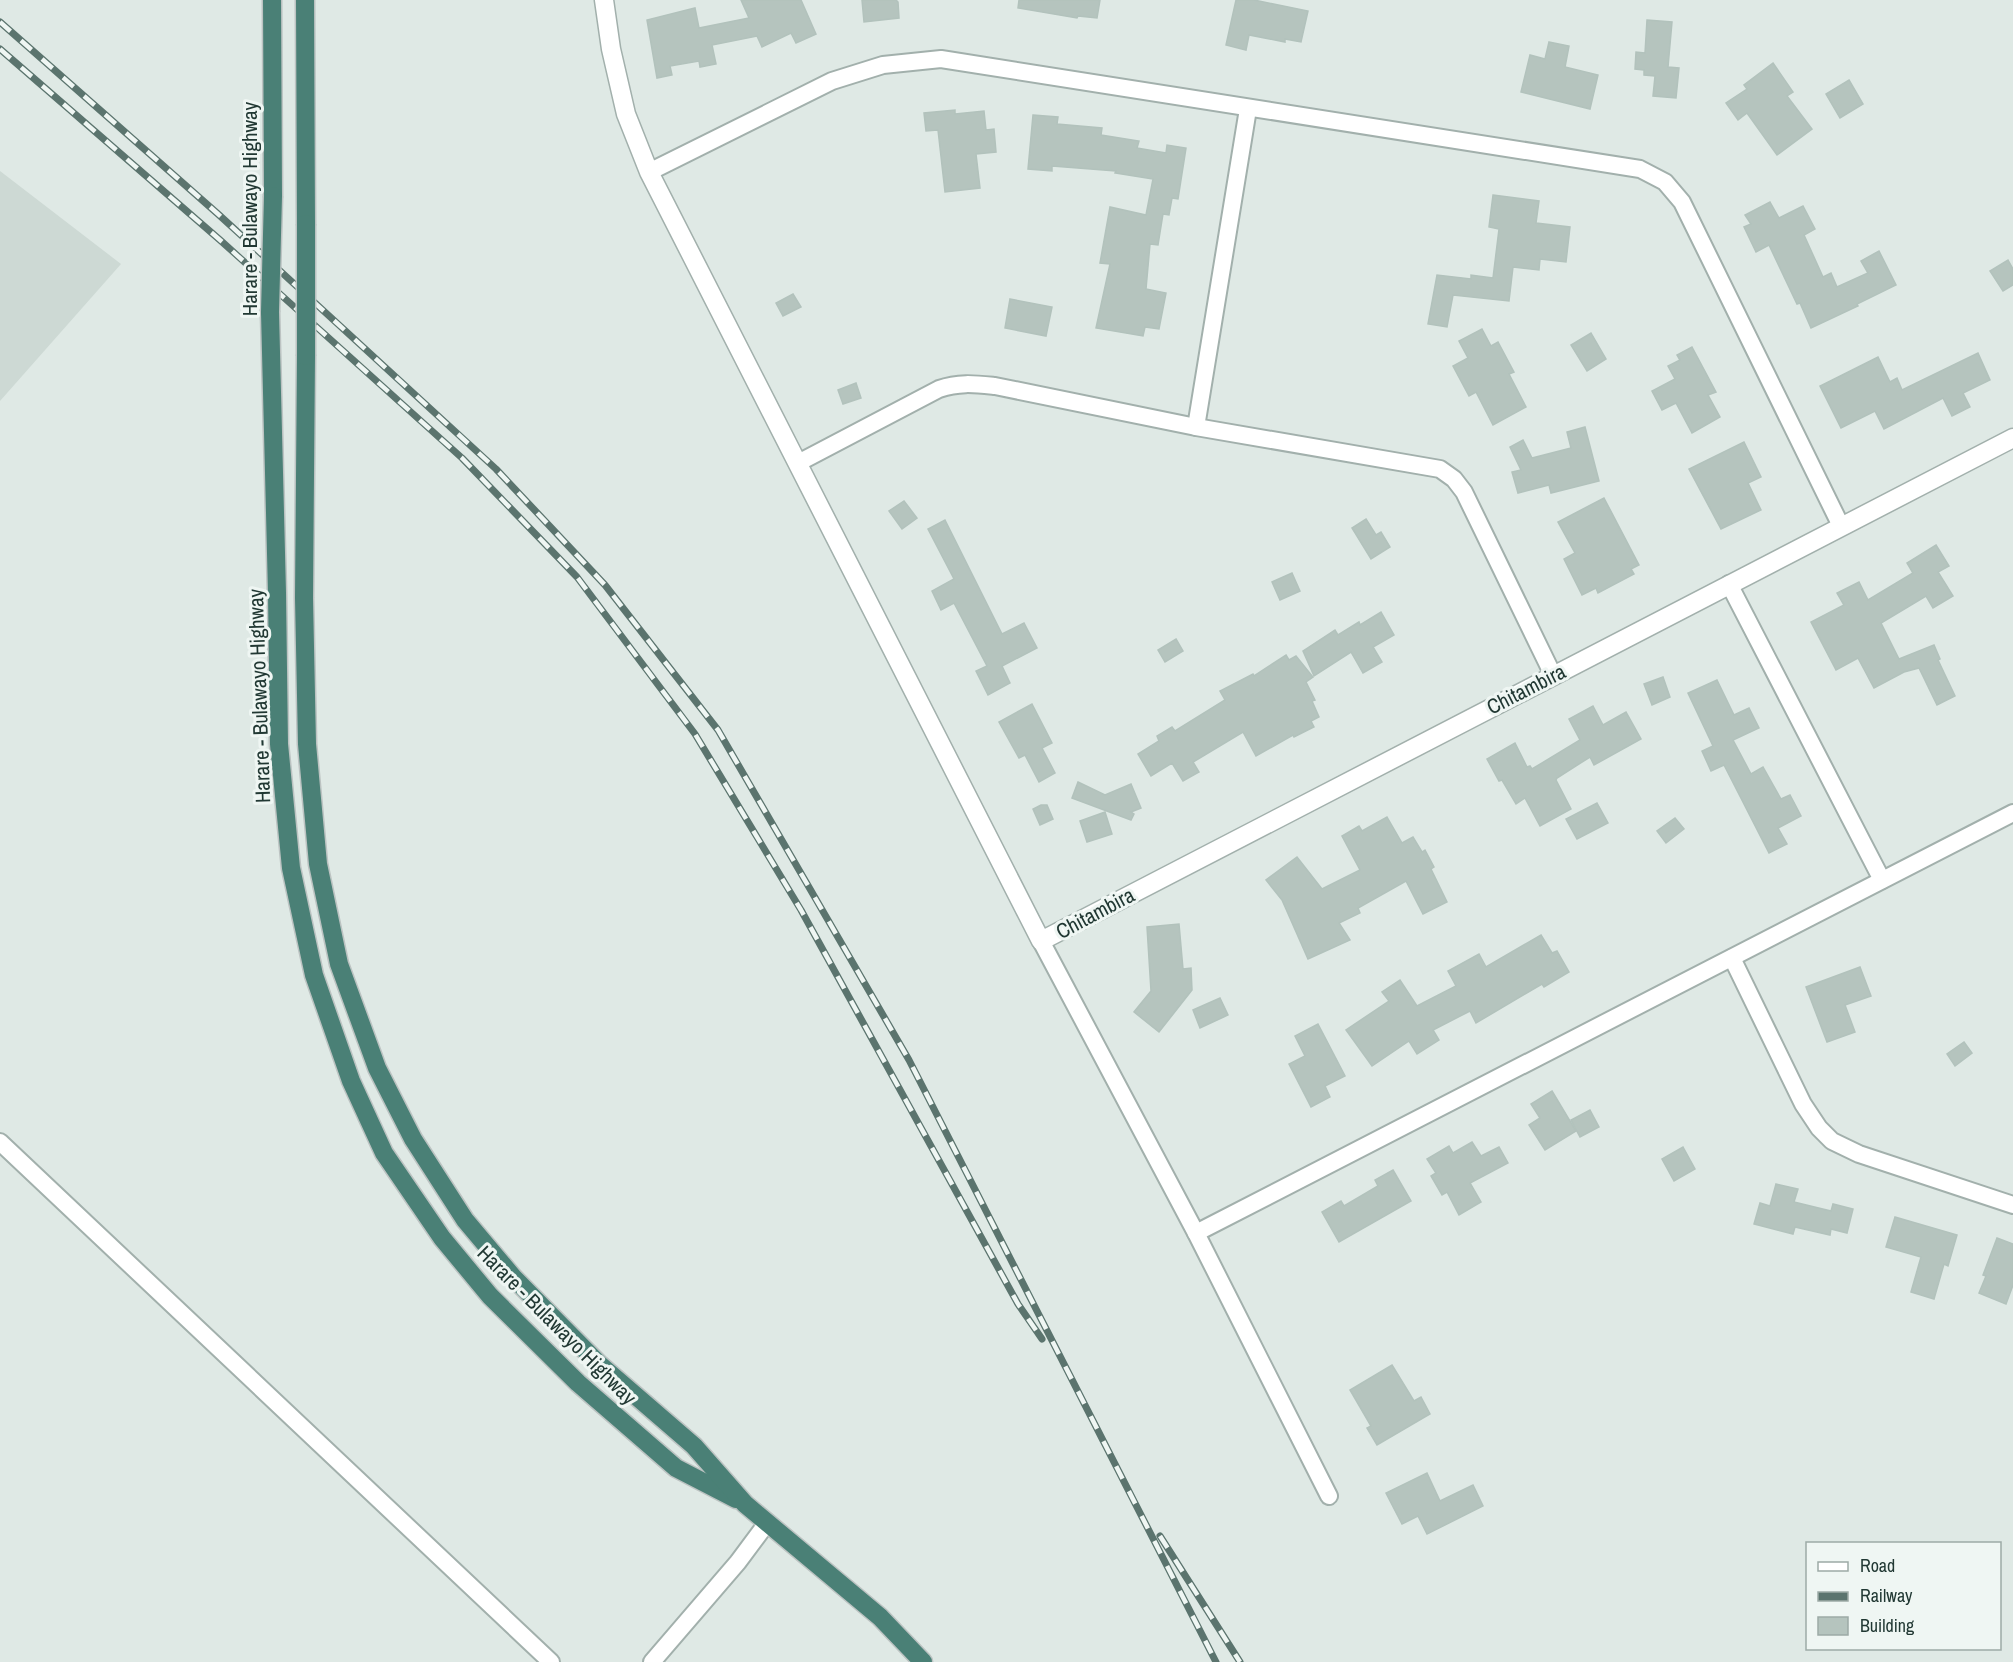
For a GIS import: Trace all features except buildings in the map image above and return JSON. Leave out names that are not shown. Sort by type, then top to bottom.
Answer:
[{"type":"highway","name":"Harare - Bulawayo Highway","points":[[272,0],[273,196],[270,312],[278,593],[279,744],[291,868],[314,975],[351,1081],[384,1154],[442,1238],[490,1296],[578,1383],[676,1468],[745,1504]]},
{"type":"highway","name":"Harare - Bulawayo Highway","points":[[305,0],[304,598],[307,733],[318,864],[339,964],[377,1068],[413,1139],[465,1220],[513,1277],[599,1364],[694,1446],[745,1504],[880,1617],[923,1662]]},
{"type":"street","points":[[604,0],[611,49],[626,114],[649,172],[1041,941],[1196,1233],[1329,1496]]},
{"type":"street","points":[[649,172],[832,81],[883,65],[941,58],[1248,109],[1640,169],[1665,182],[1682,202],[1841,526]]},
{"type":"street","points":[[1196,427],[1248,109]]},
{"type":"street","points":[[798,463],[939,389],[952,384],[967,383],[995,386],[1196,427],[1440,469],[1454,479],[1464,492],[1552,675]]},
{"type":"street","name":"Chitambira","points":[[1041,941],[2013,438]]},
{"type":"street","points":[[1729,584],[1882,880]]},
{"type":"street","points":[[1196,1233],[2012,815]]},
{"type":"street","points":[[1732,958],[1803,1104],[1819,1128],[1832,1140],[1859,1154],[2013,1205]]},
{"type":"street","points":[[0,1142],[551,1662]]},
{"type":"street","points":[[652,1662],[738,1562],[767,1523]]},
{"type":"shaded area","points":[[0,171],[121,264],[0,401]]},
{"type":"railway","points":[[0,22],[218,214],[496,469],[605,585],[718,730],[909,1060],[1216,1662]]},
{"type":"railway","points":[[0,49],[220,240],[462,458],[577,577],[695,734],[801,910],[1018,1304],[1042,1339]]},
{"type":"railway","points":[[1160,1536],[1240,1662]]}]
